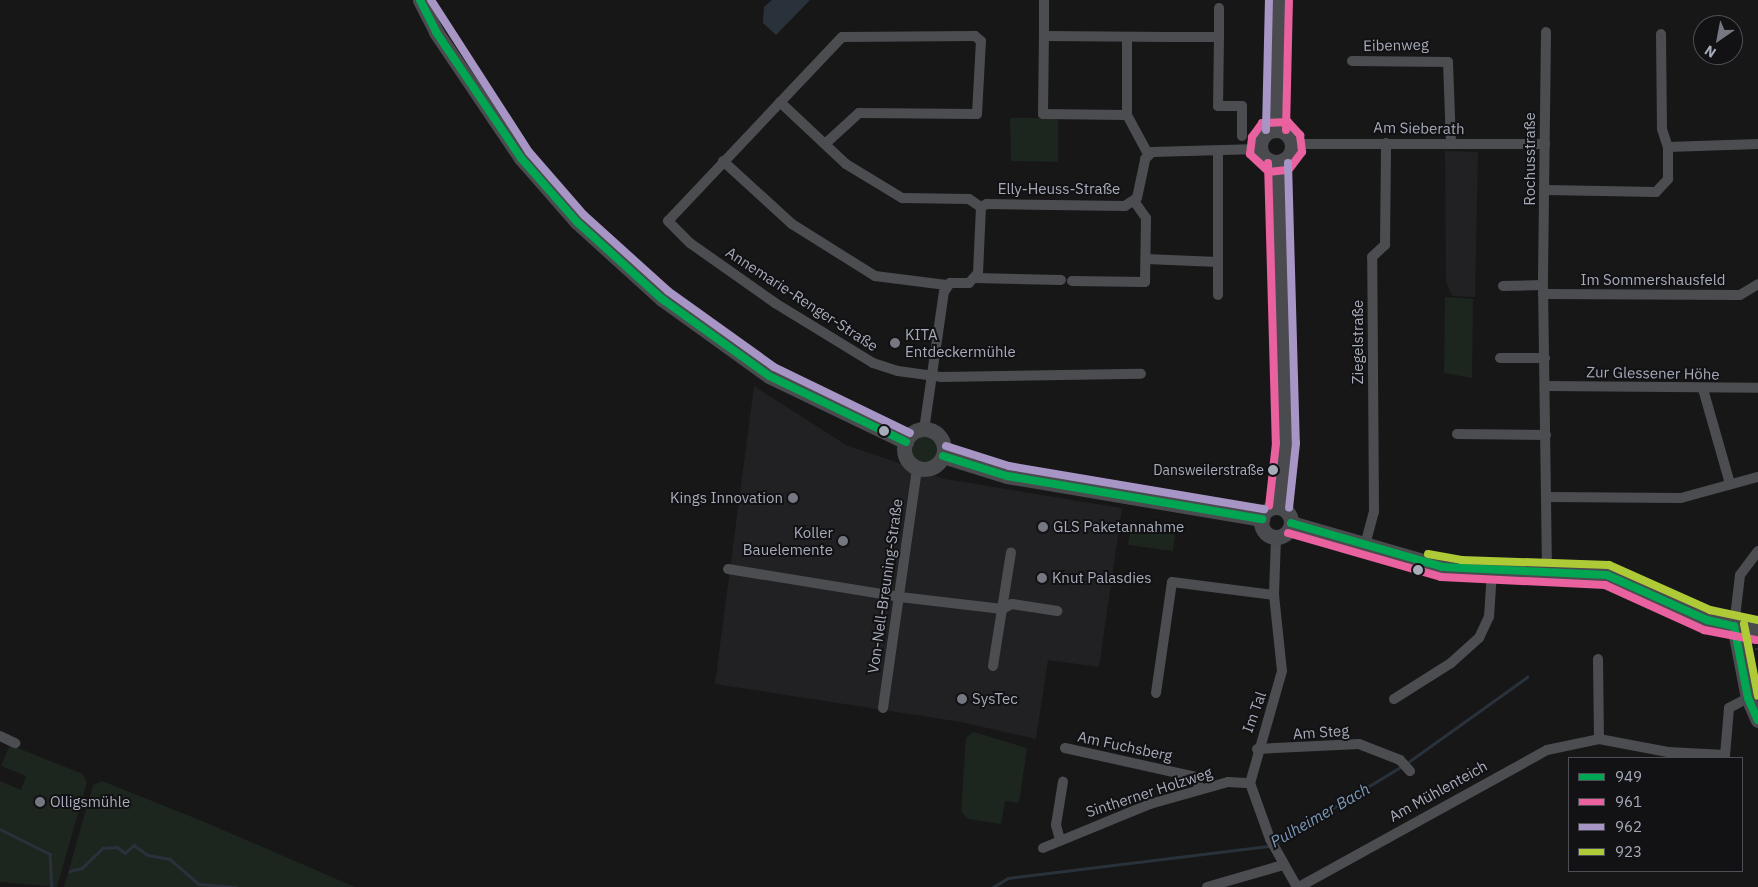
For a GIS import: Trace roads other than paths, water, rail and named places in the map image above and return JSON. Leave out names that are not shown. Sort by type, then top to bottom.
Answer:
[{"type":"main road","points":[[420,0],[436,32],[521,158],[577,222],[662,299],[769,376],[906,442]]},
{"type":"main road","points":[[1276,130],[1279,0]]},
{"type":"main road","points":[[1276,130],[1285,132],[1292,144],[1290,154],[1278,163],[1264,158],[1259,149],[1263,136],[1276,130]]},
{"type":"main road","points":[[1278,163],[1286,443],[1279,507]]},
{"type":"main road","points":[[906,442],[924,430],[942,441],[943,456]]},
{"type":"main road","points":[[906,442],[906,457],[917,468],[930,468],[943,456]]},
{"type":"main road","points":[[943,456],[1006,476],[1262,519]]},
{"type":"main road","points":[[1279,507],[1290,515],[1291,523],[1288,532],[1276,537],[1263,529],[1262,519],[1266,511],[1279,507]]},
{"type":"main road","points":[[1291,523],[1443,567],[1492,571],[1548,569],[1607,575],[1707,620],[1758,630]]},
{"type":"main road","points":[[1734,626],[1748,698],[1758,720]]},
{"type":"street","points":[[1044,0],[1044,114],[1127,115]]},
{"type":"street","points":[[1219,8],[1218,106],[1242,106],[1242,136]]},
{"type":"street","name":"Rochusstraße","points":[[1546,32],[1546,190],[1543,289],[1547,386],[1548,569]]},
{"type":"street","points":[[824,144],[860,113],[976,114],[981,41],[975,36],[849,34],[723,161],[792,224],[875,276],[946,285],[975,278],[1061,280]]},
{"type":"street","points":[[1546,190],[1656,192],[1668,179],[1668,147],[1662,129],[1661,34]]},
{"type":"street","points":[[1044,36],[1218,38]]},
{"type":"street","points":[[1127,37],[1127,115],[1148,154],[1259,149]]},
{"type":"street","name":"Eibenweg","points":[[1352,60],[1448,62],[1451,143]]},
{"type":"street","points":[[780,102],[846,164],[902,198],[969,199],[981,207]]},
{"type":"street","name":"Ziegelstraße","points":[[1365,545],[1374,512],[1372,257],[1385,245],[1386,143]]},
{"type":"street","name":"Am Sieberath","points":[[1292,144],[1545,144]]},
{"type":"street","points":[[1668,147],[1758,144]]},
{"type":"street","points":[[1218,152],[1218,295]]},
{"type":"street","name":"Elly-Heuss-Straße","points":[[975,278],[981,207],[987,204],[1124,206],[1134,202],[1148,154]]},
{"type":"street","name":"Annemarie-Renger-Straße","points":[[723,161],[668,221],[749,286],[873,363],[930,376],[1142,374]]},
{"type":"street","points":[[1072,281],[1145,282],[1146,218],[1134,202]]},
{"type":"street","points":[[1146,259],[1218,262]]},
{"type":"street","name":"Im Sommershausfeld","points":[[1543,289],[1740,296],[1758,284]]},
{"type":"street","points":[[924,430],[930,376],[946,285]]},
{"type":"street","points":[[1503,286],[1543,289]]},
{"type":"street","points":[[1500,358],[1545,358]]},
{"type":"street","name":"Zur Glessener Höhe","points":[[1547,386],[1703,389],[1758,388]]},
{"type":"street","points":[[1703,389],[1730,484]]},
{"type":"street","points":[[1457,434],[1546,435]]},
{"type":"street","name":"Von-Nell-Breuning-Straße","points":[[883,708],[917,468]]},
{"type":"street","points":[[1548,497],[1681,498],[1758,477]]},
{"type":"street","name":"Im Tal","points":[[1250,783],[1257,749],[1282,671],[1274,595],[1276,537]]},
{"type":"street","points":[[1734,626],[1740,575],[1758,551]]},
{"type":"street","points":[[994,666],[1011,552]]},
{"type":"street","points":[[728,569],[900,597],[1002,609],[1012,604],[1057,611]]},
{"type":"street","points":[[1394,700],[1451,662],[1478,638],[1489,618],[1492,571]]},
{"type":"street","points":[[1156,692],[1172,582],[1274,595]]},
{"type":"street","points":[[1598,659],[1598,739]]},
{"type":"street","name":"Am Mühlenteich","points":[[1298,887],[1547,750],[1598,739],[1669,755],[1724,757],[1729,708],[1748,698]]},
{"type":"street","points":[[0,736],[15,742]]},
{"type":"street","name":"Am Steg","points":[[1257,749],[1359,744],[1400,760],[1410,771]]},
{"type":"street","name":"Am Fuchsberg","points":[[1065,748],[1196,777],[1200,789]]},
{"type":"street","points":[[1060,840],[1056,825],[1063,782]]},
{"type":"street","name":"Sintherner Holzweg","points":[[1043,848],[1060,840],[1200,789],[1228,782],[1250,783]]},
{"type":"street","points":[[1250,783],[1275,850],[1298,887]]},
{"type":"street","points":[[1207,887],[1283,865]]},
{"type":"waterway","name":"Pulheimer Bach","points":[[1407,763],[1527,677]]},
{"type":"waterway","name":"Pulheimer Bach","points":[[1275,843],[1402,766]]},
{"type":"waterway","name":"Pulheimer Bach","points":[[0,829],[50,854],[52,887]]},
{"type":"waterway","name":"Pulheimer Bach","points":[[70,871],[82,868],[103,848],[117,847],[125,853],[134,845],[148,855],[170,859],[199,884],[236,887]]},
{"type":"waterway","name":"Pulheimer Bach","points":[[993,887],[1008,878],[1270,846]]},
{"type":"place","name":"KITA Entdeckermühle","points":[[895,343]]},
{"type":"place","name":"Dansweilerstraße","points":[[1273,470]]},
{"type":"place","name":"Kings Innovation","points":[[793,498]]},
{"type":"place","name":"GLS Paketannahme","points":[[1043,527]]},
{"type":"place","name":"Koller Bauelemente","points":[[843,541]]},
{"type":"place","name":"Knut Palasdies","points":[[1042,578]]},
{"type":"place","name":"SysTec","points":[[962,699]]},
{"type":"place","name":"Olligsmühle","points":[[40,802]]}]
